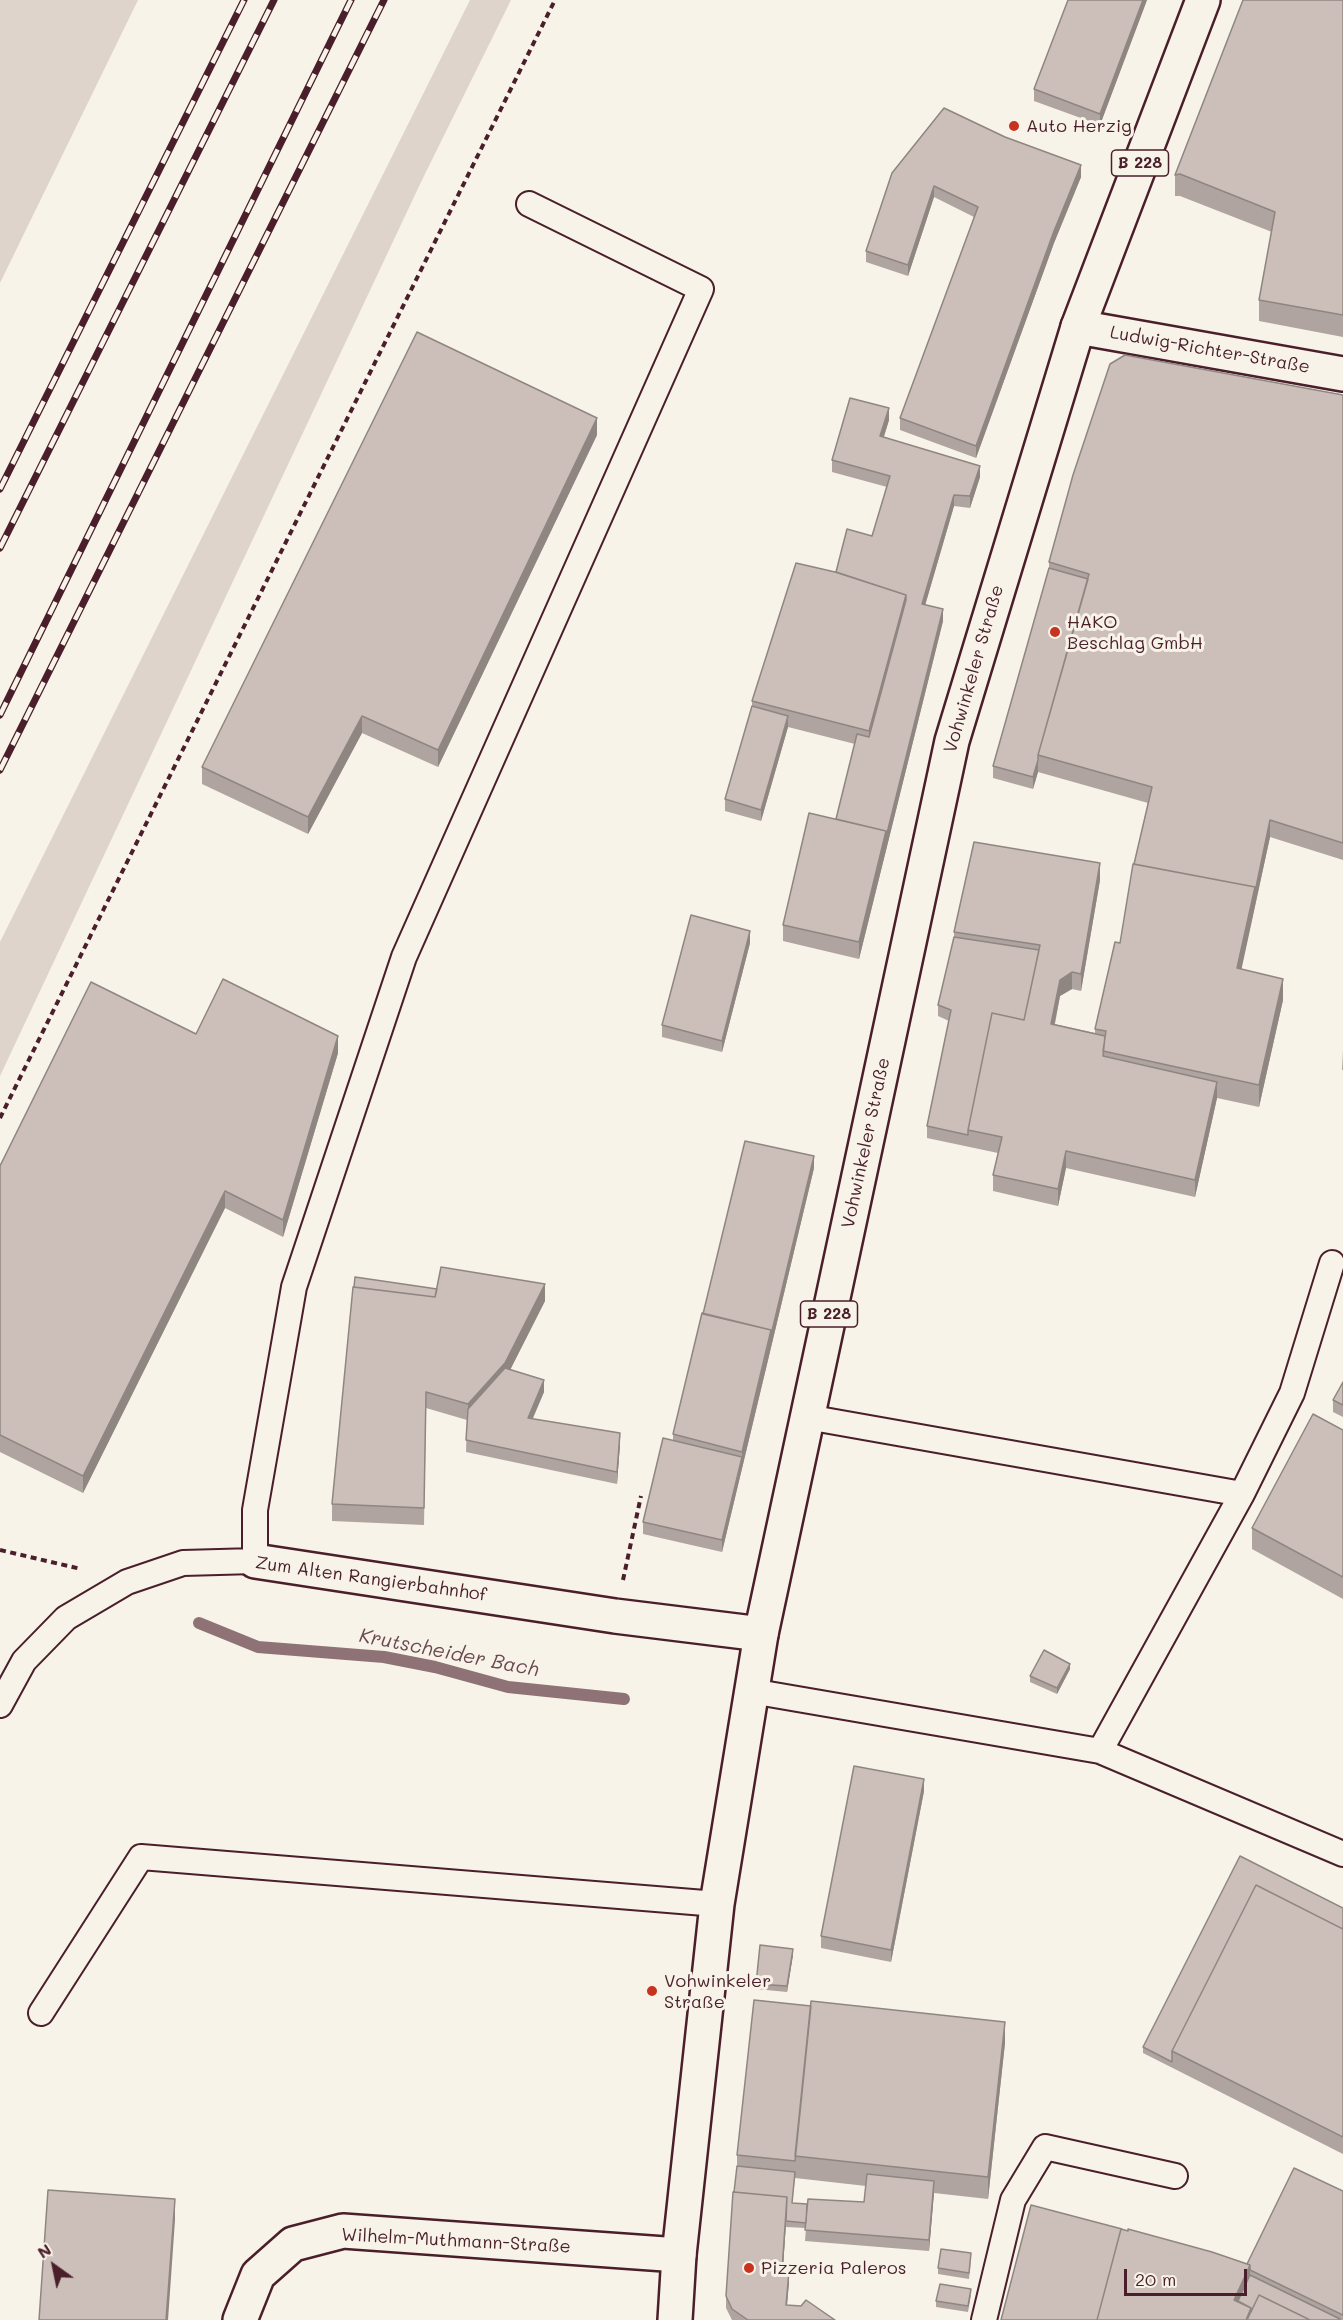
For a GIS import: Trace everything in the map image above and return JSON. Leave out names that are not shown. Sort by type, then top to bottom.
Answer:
[{"type":"main road","name":"Vohwinkeler Straße","points":[[675,2320],[679,2254],[717,1904],[751,1691],[807,1416],[952,741],[1078,327],[1203,0]]},
{"type":"main road","name":"Ludwig-Richter-Straße","points":[[1078,327],[1343,374]]},
{"type":"main road","name":"Zum Alten Rangierbahnhof","points":[[255,1561],[615,1616],[761,1634]]},
{"type":"main road","name":"Wilhelm-Muthmann-Straße","points":[[240,2320],[258,2275],[293,2244],[343,2231],[679,2254]]},
{"type":"lane","points":[[255,1561],[255,1510],[294,1287],[404,957],[701,289],[529,204]]},
{"type":"lane","points":[[1100,1751],[1242,1494],[1292,1393],[1332,1263]]},
{"type":"lane","points":[[807,1416],[1242,1494]]},
{"type":"lane","name":"Zum Alten Rangierbahnhof","points":[[0,1705],[24,1661],[66,1618],[127,1582],[183,1563],[255,1561]]},
{"type":"lane","points":[[751,1691],[1100,1751],[1343,1854]]},
{"type":"lane","points":[[41,2013],[141,1857],[717,1904]]},
{"type":"lane","points":[[984,2320],[1013,2200],[1045,2147],[1175,2176]]},
{"type":"path","points":[[0,1118],[555,0]]},
{"type":"path","points":[[615,1616],[641,1496]]},
{"type":"path","points":[[0,1550],[127,1582]]},
{"type":"shaded area","points":[[0,0],[138,0],[0,283]]},
{"type":"shaded area","points":[[470,0],[511,0],[422,180],[0,1076],[0,942]]},
{"type":"building","points":[[1068,0],[1143,0],[1100,114],[1034,89]]},
{"type":"building","points":[[1243,0],[1343,0],[1343,315],[1259,300],[1275,212],[1180,174],[1175,175]]},
{"type":"building","points":[[944,108],[1005,137],[1081,165],[1054,231],[976,446],[900,418],[978,207],[934,186],[908,265],[866,251],[892,173]]},
{"type":"building","points":[[417,332],[597,418],[438,750],[362,716],[308,817],[202,767]]},
{"type":"building","points":[[1125,355],[1343,395],[1343,843],[1270,820],[1255,892],[1255,887],[1134,864],[1152,787],[1038,755],[1089,574],[1049,562],[1073,475],[1110,364]]},
{"type":"building","points":[[850,398],[889,408],[880,436],[980,466],[970,496],[954,495],[922,604],[943,609],[886,837],[886,831],[836,819],[857,734],[869,737],[906,600],[906,595],[836,572],[847,529],[872,536],[890,476],[832,460]]},
{"type":"building","points":[[796,563],[835,572],[906,595],[869,731],[752,701]]},
{"type":"building","points":[[1049,568],[1088,579],[1033,777],[993,766]]},
{"type":"building","points":[[752,706],[788,716],[761,810],[725,799]]},
{"type":"building","points":[[809,813],[886,831],[859,942],[783,925]]},
{"type":"building","points":[[974,842],[1100,863],[1081,974],[1072,972],[1060,980],[1051,1024],[1105,1036],[1103,1056],[1217,1082],[1195,1180],[1066,1151],[1058,1189],[993,1175],[1002,1137],[968,1130],[992,1013],[1024,1020],[1040,945],[954,932]]},
{"type":"building","points":[[1133,864],[1255,887],[1237,968],[1283,979],[1259,1085],[1103,1051],[1106,1031],[1095,1029],[1115,942],[1120,943]]},
{"type":"building","points":[[691,915],[750,931],[722,1041],[662,1025]]},
{"type":"building","points":[[954,937],[1039,950],[1024,1020],[992,1013],[968,1135],[927,1126],[951,1010],[938,1005]]},
{"type":"building","points":[[223,979],[338,1036],[283,1220],[225,1191],[83,1476],[0,1435],[0,1166],[91,982],[196,1034]]},
{"type":"building","points":[[745,1141],[814,1156],[771,1335],[771,1330],[703,1314]]},
{"type":"building","points":[[441,1267],[545,1284],[505,1363],[468,1404],[426,1392],[424,1508],[332,1504],[353,1287],[435,1297]]},
{"type":"building","points":[[355,1277],[437,1289],[435,1297],[354,1287]]},
{"type":"building","points":[[702,1313],[771,1330],[742,1452],[673,1434]]},
{"type":"building","points":[[505,1368],[544,1380],[528,1418],[620,1433],[617,1472],[466,1440],[468,1409]]},
{"type":"building","points":[[1343,1382],[1343,1405],[1333,1400]]},
{"type":"building","points":[[1313,1414],[1343,1430],[1343,1577],[1252,1528]]},
{"type":"building","points":[[663,1438],[742,1457],[722,1540],[643,1522]]},
{"type":"building","points":[[1044,1650],[1070,1664],[1057,1688],[1030,1676]]},
{"type":"building","points":[[854,1766],[924,1779],[891,1950],[821,1936]]},
{"type":"building","points":[[1240,1856],[1343,1908],[1343,1929],[1256,1885],[1172,2051],[1172,2062],[1143,2047]]},
{"type":"building","points":[[1256,1885],[1343,1929],[1343,2137],[1172,2051]]},
{"type":"building","points":[[760,1945],[793,1949],[787,1986],[756,1984]]},
{"type":"building","points":[[754,2000],[811,2006],[795,2161],[737,2155]]},
{"type":"building","points":[[811,2001],[1005,2022],[988,2177],[795,2156]]},
{"type":"building","points":[[737,2166],[795,2172],[792,2203],[807,2204],[806,2223],[786,2221],[787,2197],[734,2192]]},
{"type":"building","points":[[1294,2168],[1343,2191],[1343,2315],[1250,2270],[1250,2265],[1247,2264]]},
{"type":"building","points":[[867,2174],[934,2181],[929,2240],[805,2230],[808,2199],[864,2202]]},
{"type":"building","points":[[48,2190],[175,2199],[166,2320],[39,2320]]},
{"type":"building","points":[[733,2192],[787,2197],[782,2270],[789,2271],[786,2305],[801,2306],[806,2300],[835,2320],[748,2320],[732,2309],[726,2296]]},
{"type":"building","points":[[1031,2205],[1122,2229],[1097,2320],[1001,2320]]},
{"type":"building","points":[[1121,2229],[1212,2252],[1250,2265],[1234,2300],[1251,2308],[1246,2320],[1097,2320]]},
{"type":"building","points":[[941,2249],[971,2253],[969,2273],[938,2268]]},
{"type":"building","points":[[1250,2275],[1340,2319],[1310,2320],[1259,2295],[1251,2312],[1251,2308],[1238,2301]]},
{"type":"building","points":[[940,2284],[971,2289],[968,2306],[936,2301]]},
{"type":"building","points":[[1259,2295],[1310,2320],[1247,2320]]},
{"type":"waterway","name":"Krutscheider Bach","points":[[199,1623],[258,1647],[384,1657],[435,1667],[508,1687],[624,1699]]},
{"type":"railway","points":[[0,489],[244,0]]},
{"type":"railway","points":[[0,548],[274,0]]},
{"type":"railway","points":[[0,715],[351,0]]},
{"type":"railway","points":[[0,770],[384,0]]},
{"type":"place","name":"Auto Herzig","points":[[1014,126]]},
{"type":"place","name":"HAKO Beschlag GmbH","points":[[1055,632]]},
{"type":"place","name":"Vohwinkeler Straße","points":[[652,1991]]},
{"type":"place","name":"Pizzeria Paleros","points":[[749,2268]]}]
